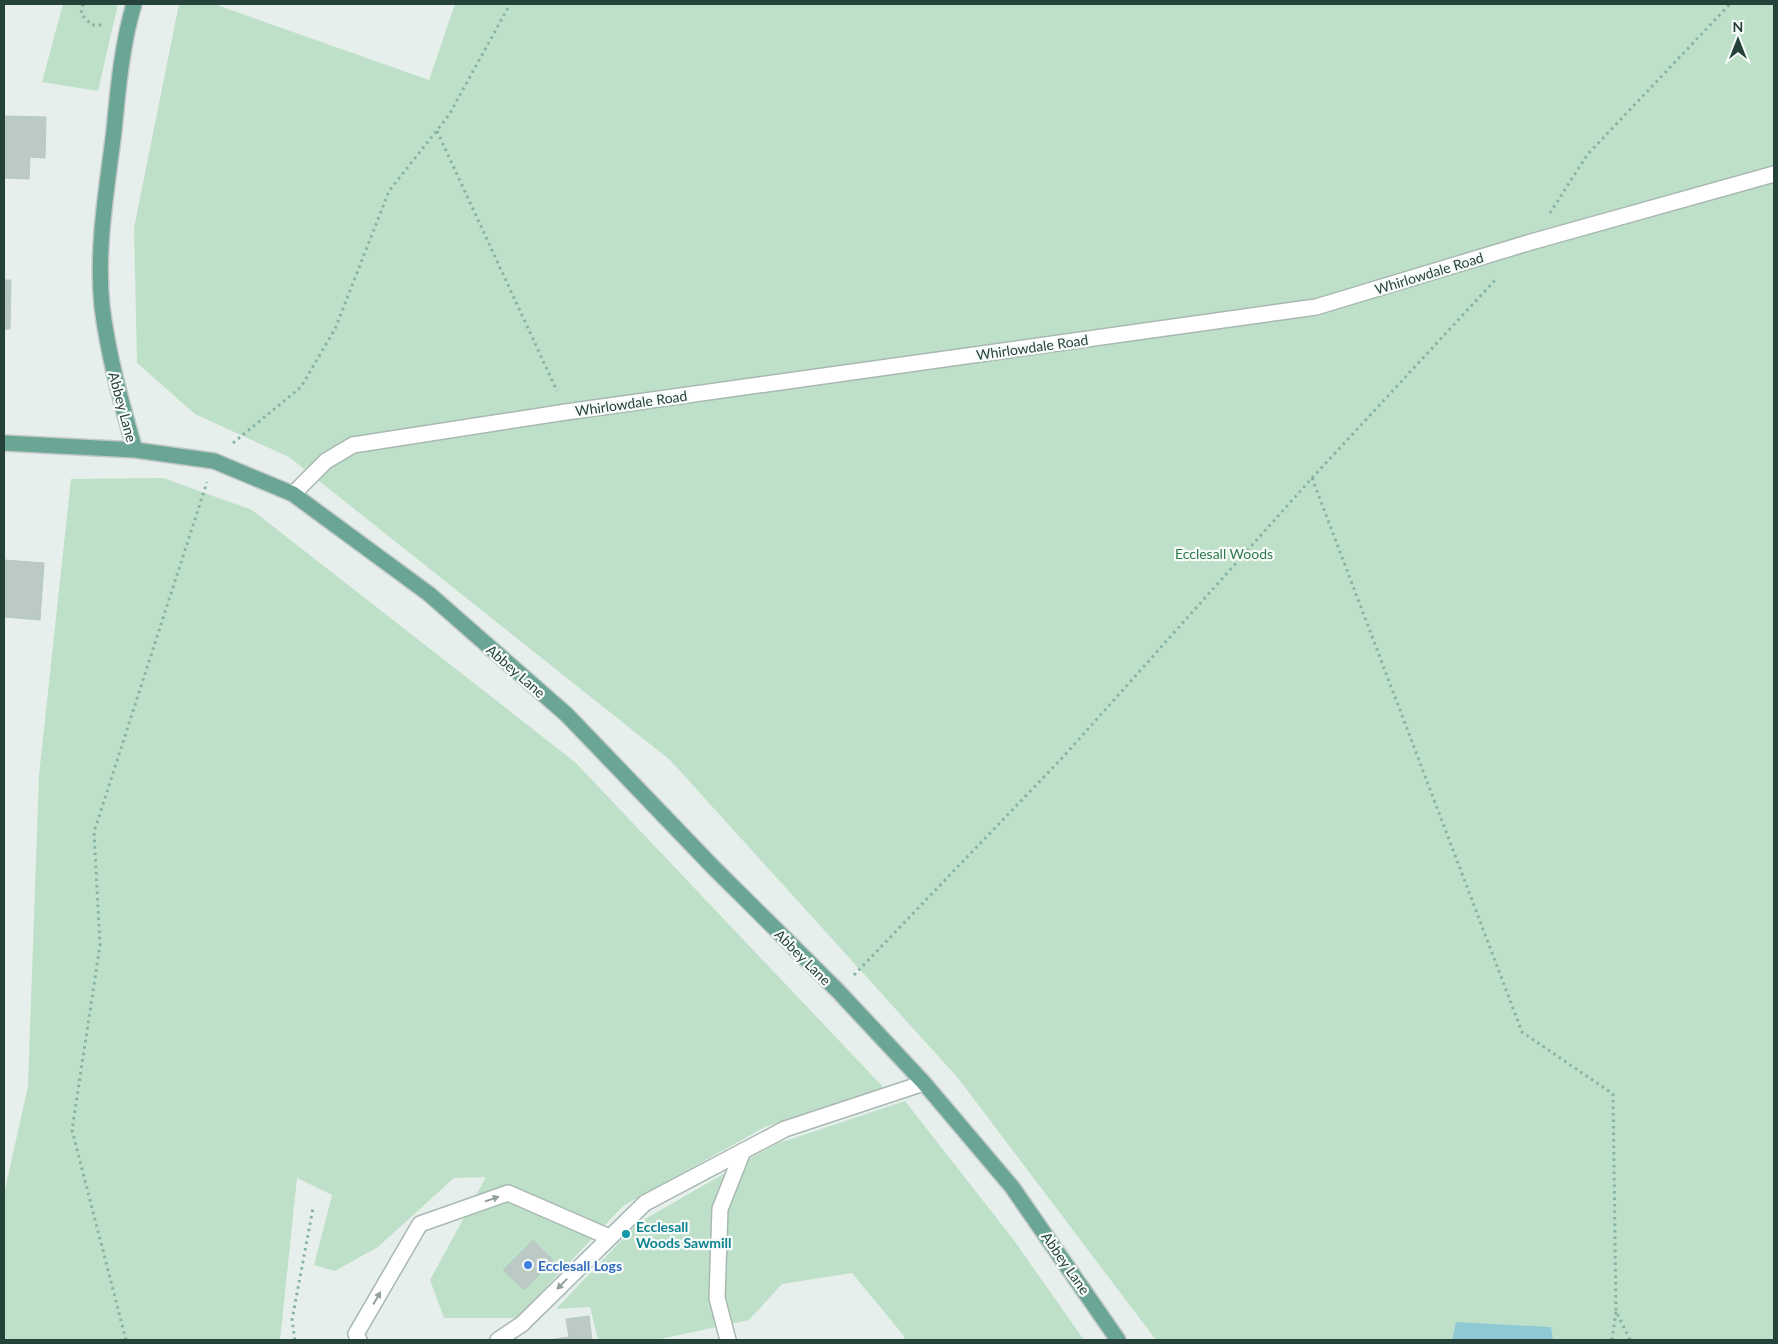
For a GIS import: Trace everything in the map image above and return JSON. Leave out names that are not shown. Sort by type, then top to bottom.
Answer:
[{"type":"main road","name":"Abbey Lane","points":[[134,4],[128,24],[101,252],[102,304],[113,375],[135,450],[214,461],[293,494],[429,594],[567,715],[713,867],[838,991],[924,1083],[1012,1187],[1118,1340]]},
{"type":"main road","points":[[4,443],[135,450]]},
{"type":"street","name":"Whirlowdale Road","points":[[293,494],[326,461],[354,445],[566,412],[1316,307],[1531,242],[1774,174]]},
{"type":"street","points":[[498,1340],[522,1324],[645,1203],[784,1129],[924,1083]]},
{"type":"street","points":[[728,1340],[717,1298],[720,1209],[743,1151]]},
{"type":"street","points":[[359,1340],[356,1334],[420,1224],[508,1193],[609,1237]]},
{"type":"path","points":[[83,4],[81,14],[92,25],[128,24]]},
{"type":"path","points":[[126,1340],[72,1130],[100,945],[94,832],[214,461],[247,430],[301,387],[335,329],[390,192],[449,115],[510,4]]},
{"type":"path","points":[[1531,242],[1587,156],[1730,4]]},
{"type":"path","points":[[437,131],[566,412]]},
{"type":"path","points":[[838,991],[1063,757],[1312,478],[1504,270]]},
{"type":"path","points":[[1312,478],[1522,1032],[1613,1094],[1616,1311],[1612,1340]]},
{"type":"path","points":[[295,1340],[292,1320],[313,1208]]},
{"type":"path","points":[[1616,1311],[1630,1340]]},
{"type":"green space","points":[[63,4],[118,4],[98,91],[42,82]]},
{"type":"green space","name":"Ecclesall Woods","points":[[179,4],[214,4],[429,80],[455,4],[1774,4],[1774,1340],[1156,1340],[958,1078],[670,760],[289,457],[195,414],[137,363],[134,228]]},
{"type":"green space","points":[[163,478],[252,510],[575,762],[884,1088],[765,1127],[623,1206],[517,1318],[444,1318],[430,1280],[486,1177],[454,1178],[378,1247],[335,1271],[314,1265],[332,1195],[297,1178],[280,1340],[4,1340],[4,1194],[28,1086],[39,775],[71,479]]},
{"type":"green space","points":[[905,1101],[1013,1239],[1084,1340],[904,1340],[904,1336],[852,1273],[782,1284],[749,1320],[656,1340],[598,1340],[590,1307],[556,1309],[638,1223],[776,1144]]},
{"type":"water","points":[[1456,1322],[1551,1327],[1553,1340],[1452,1340]]},
{"type":"building","points":[[4,116],[46,117],[45,158],[30,157],[29,179],[4,178]]},
{"type":"building","points":[[4,280],[11,280],[10,329],[4,329]]},
{"type":"building","points":[[4,560],[44,563],[40,620],[4,617]]},
{"type":"building","name":"Ecclesall Logs","points":[[533,1240],[553,1260],[524,1290],[503,1270]]},
{"type":"building","points":[[589,1316],[592,1340],[548,1340],[569,1337],[566,1319]]},
{"type":"place","name":"Ecclesall Woods Sawmill","points":[[626,1234]]},
{"type":"place","name":"Ecclesall Logs","points":[[528,1265]]}]
